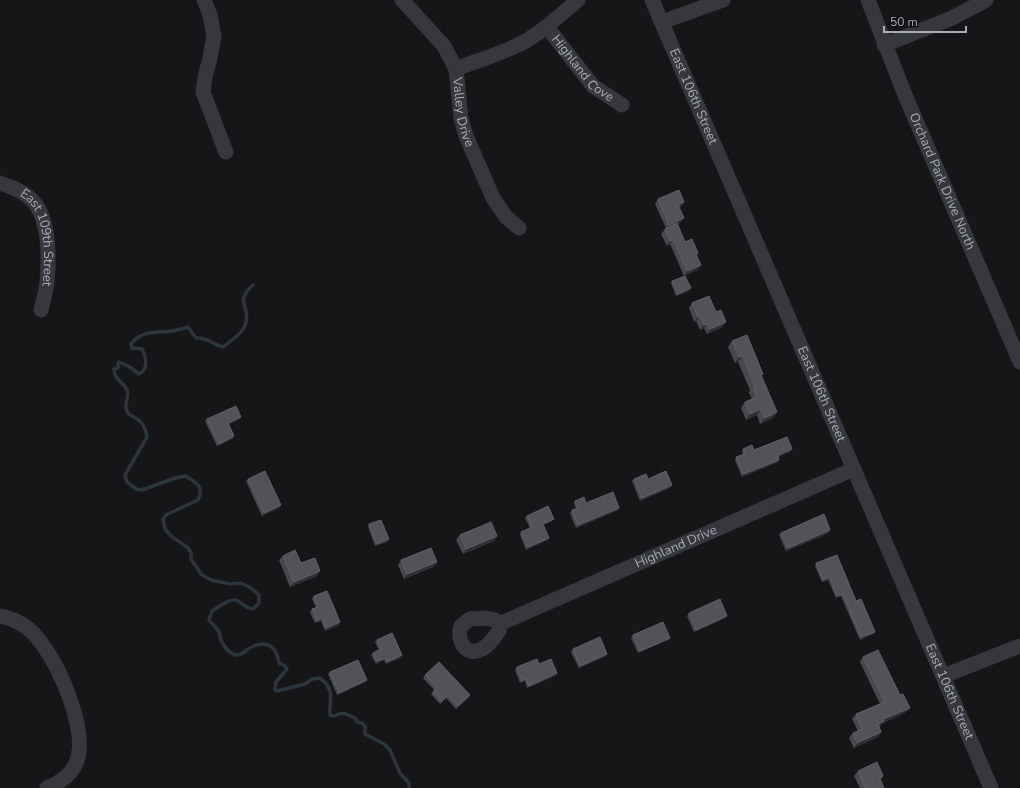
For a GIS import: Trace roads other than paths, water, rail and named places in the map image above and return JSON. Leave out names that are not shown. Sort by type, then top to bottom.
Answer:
[{"type":"street","points":[[204,0],[210,15],[214,37],[203,92],[226,152]]},
{"type":"street","name":"Valley Drive","points":[[402,0],[444,46],[456,69],[461,118],[466,136],[493,198],[500,210],[519,228]]},
{"type":"street","points":[[456,69],[529,39],[547,27],[578,0]]},
{"type":"street","name":"East 106th Street","points":[[652,0],[991,788]]},
{"type":"street","points":[[662,22],[723,0]]},
{"type":"street","name":"Orchard Park Drive North","points":[[868,0],[884,44],[1020,362]]},
{"type":"street","points":[[884,44],[952,18],[986,0]]},
{"type":"street","name":"Highland Cove","points":[[547,27],[593,86],[622,105]]},
{"type":"street","name":"East 109th Street","points":[[0,183],[22,191],[38,207],[44,222],[48,250],[48,269],[41,310]]},
{"type":"street","name":"Highland Drive","points":[[499,624],[854,469]]},
{"type":"street","points":[[0,616],[16,620],[30,630],[42,644],[55,665],[77,720],[80,751],[72,771],[62,781],[47,788]]},
{"type":"street","points":[[943,676],[1020,646]]},
{"type":"waterway","points":[[253,285],[247,291],[243,300],[247,316],[245,326],[243,330],[223,347],[208,340],[196,338],[188,327],[172,331],[144,334],[131,344],[132,348],[142,349],[146,363],[142,372],[139,374],[130,367],[119,362],[118,368],[114,369],[114,373],[124,385],[128,393],[126,406],[127,412],[141,423],[145,428],[147,437],[125,475],[127,482],[136,489],[142,490],[175,478],[186,476],[198,485],[200,488],[198,500],[166,515],[163,519],[165,529],[171,536],[188,548],[191,553],[191,559],[202,575],[211,580],[230,584],[241,583],[251,588],[259,595],[259,603],[253,609],[246,607],[238,601],[232,600],[212,611],[209,620],[218,630],[220,638],[225,646],[231,653],[237,655],[242,654],[248,649],[260,644],[269,645],[275,651],[279,663],[287,669],[276,682],[275,690],[277,691],[305,684],[312,679],[320,678],[325,682],[330,691],[330,715],[334,716],[344,714],[355,718],[357,722],[362,723],[365,726],[365,734],[384,744],[390,750],[400,773],[409,783],[409,788]]}]
